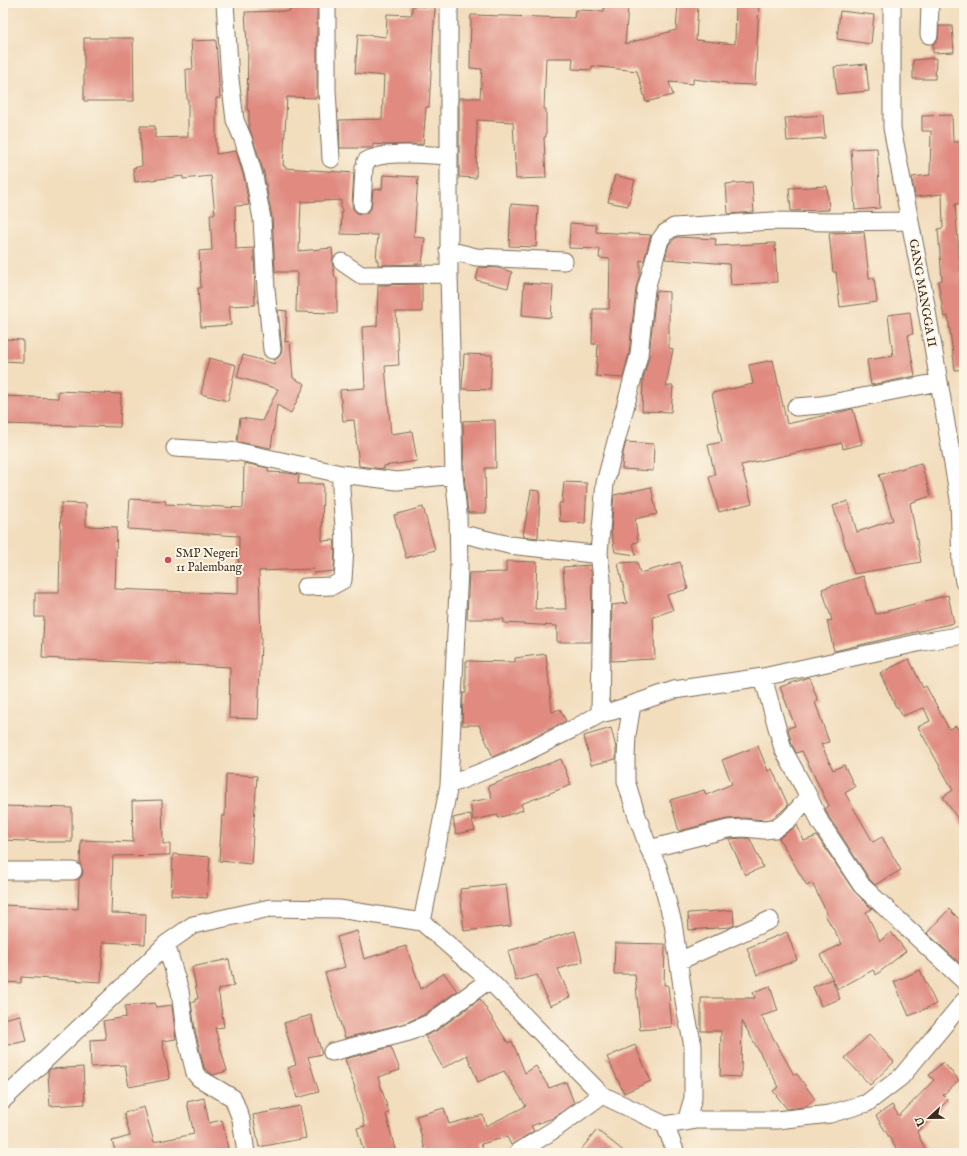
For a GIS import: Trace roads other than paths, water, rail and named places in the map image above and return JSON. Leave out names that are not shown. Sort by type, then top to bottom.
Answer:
[{"type":"street","points":[[225,3],[230,78],[235,120],[243,139],[254,176],[262,219],[266,289],[272,350]]},
{"type":"street","points":[[327,3],[327,90],[331,159]]},
{"type":"street","points":[[422,922],[449,785],[459,567],[458,513],[454,474],[448,274],[449,3]]},
{"type":"street","name":"GANG MANGGA II","points":[[892,3],[892,128],[959,499],[961,565],[964,582]]},
{"type":"street","points":[[929,35],[930,3]]},
{"type":"street","points":[[362,204],[364,168],[366,161],[372,157],[384,155],[449,156]]},
{"type":"street","points":[[600,714],[602,579],[599,553],[605,483],[639,355],[646,289],[660,240],[665,233],[674,227],[773,221],[910,221]]},
{"type":"street","points":[[448,250],[476,257],[564,261]]},
{"type":"street","points":[[342,262],[361,275],[448,274]]},
{"type":"street","points":[[796,407],[821,405],[939,382]]},
{"type":"street","points":[[175,448],[240,452],[341,474],[397,481],[454,474]]},
{"type":"street","points":[[305,587],[332,586],[342,580],[345,557],[345,528],[340,490],[341,474]]},
{"type":"street","points":[[459,533],[516,546],[593,554],[599,553]]},
{"type":"street","points":[[449,785],[506,762],[600,714],[632,705],[674,690],[763,677],[922,642],[964,636]]},
{"type":"street","points":[[763,677],[784,749],[820,822],[862,886],[964,981]]},
{"type":"street","points":[[632,705],[627,735],[626,781],[649,850],[660,874],[673,923],[685,1007],[693,1046],[693,1098],[686,1122]]},
{"type":"street","points":[[649,850],[728,829],[775,829],[788,820],[809,797]]},
{"type":"street","points":[[3,871],[73,870]]},
{"type":"street","points":[[3,1100],[166,944],[193,925],[270,908],[340,908],[422,922],[489,980],[602,1095],[665,1125],[696,1120],[777,1120],[830,1114],[867,1103],[901,1077],[964,1001]]},
{"type":"street","points":[[679,961],[770,920]]},
{"type":"street","points":[[166,944],[180,991],[185,1032],[195,1073],[199,1078],[233,1098],[241,1119],[246,1153]]},
{"type":"street","points":[[332,1052],[409,1032],[430,1023],[489,980]]},
{"type":"street","points":[[517,1153],[555,1129],[602,1095]]},
{"type":"street","points":[[665,1125],[676,1153]]},
{"type":"place","name":"SMP Negeri 11 Palembang","points":[[168,560]]}]
